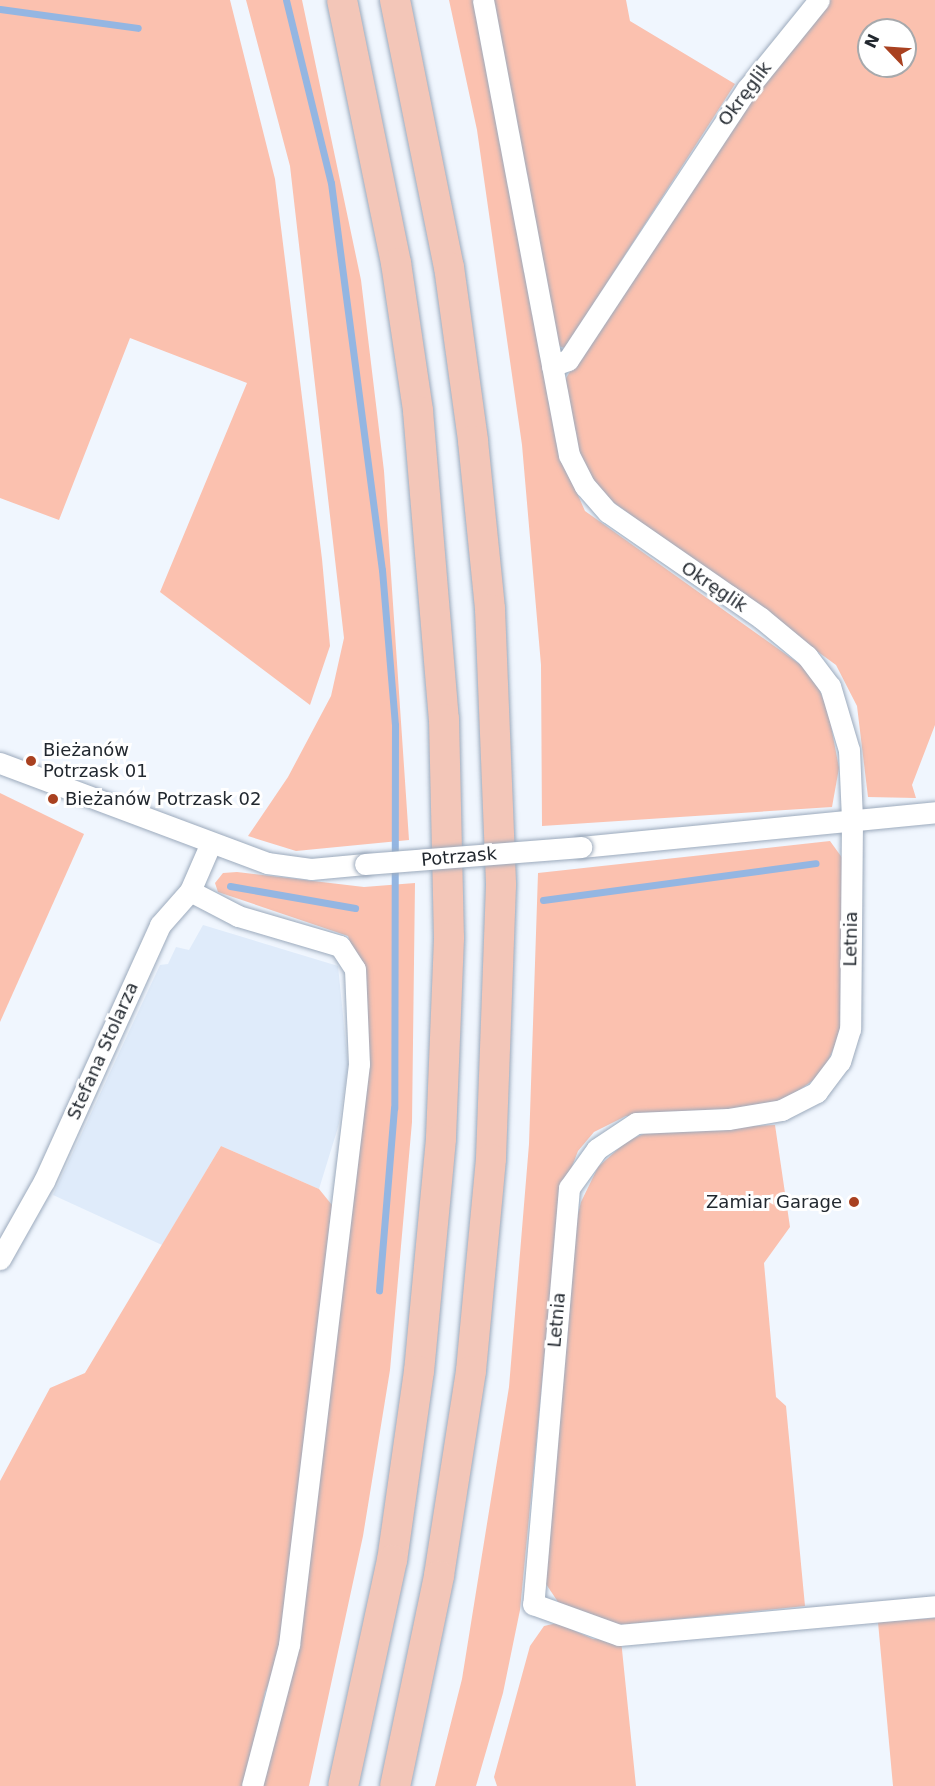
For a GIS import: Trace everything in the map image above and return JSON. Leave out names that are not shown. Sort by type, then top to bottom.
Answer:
[{"type":"highway","points":[[342,0],[392,241],[419,422],[443,696],[449,927],[441,1139],[419,1371],[392,1560],[343,1786]]},
{"type":"highway","points":[[395,0],[448,267],[473,441],[490,609],[501,885],[491,1147],[471,1371],[440,1576],[395,1786]]},
{"type":"street","name":"Okręglik","points":[[483,0],[569,455],[585,486],[641,538],[762,618],[807,656],[830,686],[849,750],[852,820]]},
{"type":"street","name":"Okręglik","points":[[552,366],[568,360],[720,127],[819,0]]},
{"type":"street","name":"Potrzask","points":[[0,763],[210,845],[290,868],[581,847],[935,812]]},
{"type":"street","name":"Letnia","points":[[852,820],[850,1029],[840,1061],[817,1092],[782,1110],[728,1119],[636,1123],[597,1149],[569,1188],[533,1604],[619,1635],[935,1606]]},
{"type":"street","name":"Stefana Stolarza","points":[[0,1259],[44,1181],[160,925],[190,891],[210,845]]},
{"type":"street","points":[[190,891],[238,916],[340,946],[355,969],[359,1064],[291,1633],[252,1786]]},
{"type":"shaded area","points":[[0,0],[230,0],[275,179],[322,559],[330,646],[310,705],[160,592],[247,383],[130,338],[59,520],[0,498]]},
{"type":"shaded area","points":[[246,0],[302,0],[361,280],[384,471],[409,840],[296,851],[248,836],[288,777],[331,696],[344,638],[290,166]]},
{"type":"shaded area","points":[[449,0],[476,0],[562,459],[585,511],[812,673],[828,710],[839,768],[832,807],[542,826],[541,665],[522,445],[477,130]]},
{"type":"shaded area","points":[[492,0],[626,0],[630,21],[735,84],[565,348],[555,345]]},
{"type":"shaded area","points":[[826,0],[935,0],[935,725],[912,785],[916,798],[868,797],[857,706],[836,665],[591,486],[575,453],[562,385],[630,271],[759,86]]},
{"type":"shaded area","points":[[0,793],[84,834],[0,1022]]},
{"type":"shaded area","points":[[830,841],[843,859],[842,1030],[822,1074],[785,1100],[756,1107],[626,1116],[594,1132],[578,1151],[566,1182],[553,1270],[520,1610],[503,1693],[476,1786],[435,1786],[462,1679],[509,1387],[529,1144],[538,873]]},
{"type":"shaded area","points":[[237,872],[364,887],[415,883],[412,1122],[390,1370],[363,1536],[309,1786],[258,1786],[356,1180],[368,1058],[361,973],[348,936],[218,892],[215,883],[223,873]]},
{"type":"shaded area","points":[[203,925],[338,966],[348,1065],[339,1124],[319,1189],[221,1146],[162,1245],[53,1195],[160,965],[168,964],[176,947],[189,950]]},
{"type":"shaded area","points":[[775,1125],[790,1227],[764,1263],[776,1397],[786,1406],[805,1606],[609,1626],[560,1605],[544,1581],[573,1234],[581,1202],[598,1167],[627,1141],[653,1130]]},
{"type":"shaded area","points":[[221,1146],[319,1189],[332,1205],[280,1660],[265,1692],[244,1786],[0,1786],[0,1481],[50,1388],[85,1373]]},
{"type":"shaded area","points":[[935,1618],[935,1786],[893,1786],[878,1622]]},
{"type":"shaded area","points":[[557,1623],[593,1639],[621,1640],[636,1786],[497,1786],[494,1777],[530,1646],[544,1626]]},
{"type":"waterway","points":[[286,0],[331,183],[382,570],[395,725],[394,1108],[379,1290]]},
{"type":"waterway","points":[[0,9],[138,28]]},
{"type":"waterway","points":[[543,900],[815,863]]},
{"type":"waterway","points":[[230,886],[355,908]]},
{"type":"place","name":"Bieżanów Potrzask 01","points":[[31,761]]},
{"type":"place","name":"Bieżanów Potrzask 02","points":[[53,799]]},
{"type":"place","name":"Zamiar Garage","points":[[854,1202]]}]
